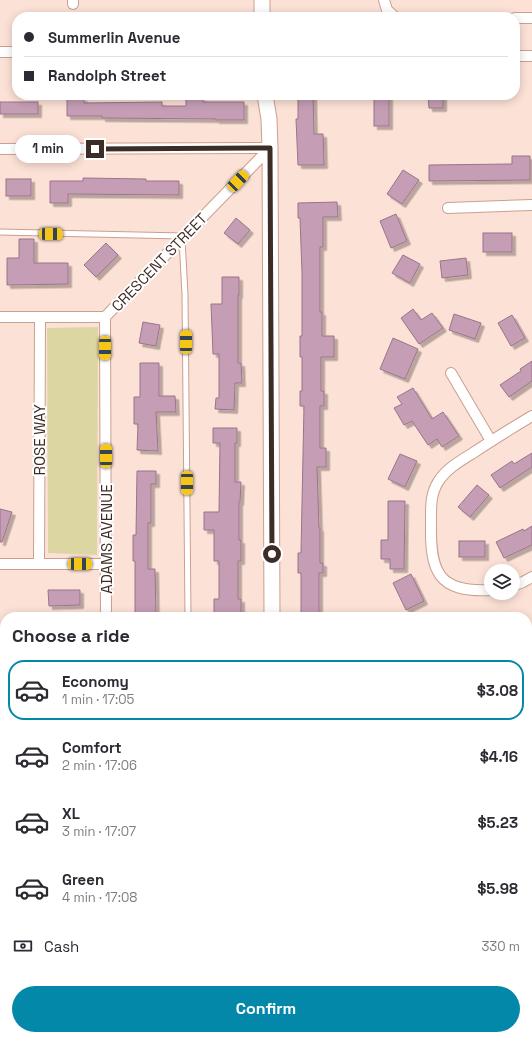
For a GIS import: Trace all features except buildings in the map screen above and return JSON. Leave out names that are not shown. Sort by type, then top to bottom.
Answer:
[{"type":"street","points":[[262,0],[262,12]]},
{"type":"street","points":[[384,0],[387,10],[389,12]]},
{"type":"street","points":[[520,18],[532,18]]},
{"type":"street","points":[[0,52],[12,52]]},
{"type":"street","points":[[520,56],[532,56]]},
{"type":"street","points":[[266,100],[269,119],[270,148],[272,612]]},
{"type":"street","points":[[0,149],[270,148]]},
{"type":"street","name":"CRESCENT STREET","points":[[0,316],[105,317],[270,148]]},
{"type":"street","points":[[448,208],[532,205]]},
{"type":"street","name":"ROSE WAY","points":[[39,564],[40,317]]},
{"type":"street","name":"ADAMS AVENUE","points":[[105,317],[106,612]]},
{"type":"street","points":[[450,373],[491,441]]},
{"type":"street","points":[[484,591],[453,587],[439,575],[433,560],[430,539],[432,497],[438,482],[449,469],[532,416]]},
{"type":"street","points":[[0,564],[106,564]]},
{"type":"street","points":[[520,583],[532,577]]},
{"type":"lane","points":[[0,232],[183,237],[185,295],[188,612]]},
{"type":"shaded area","points":[[98,327],[97,555],[48,553],[47,328]]},
{"type":"route","points":[[95,149],[270,148],[272,554]]}]
